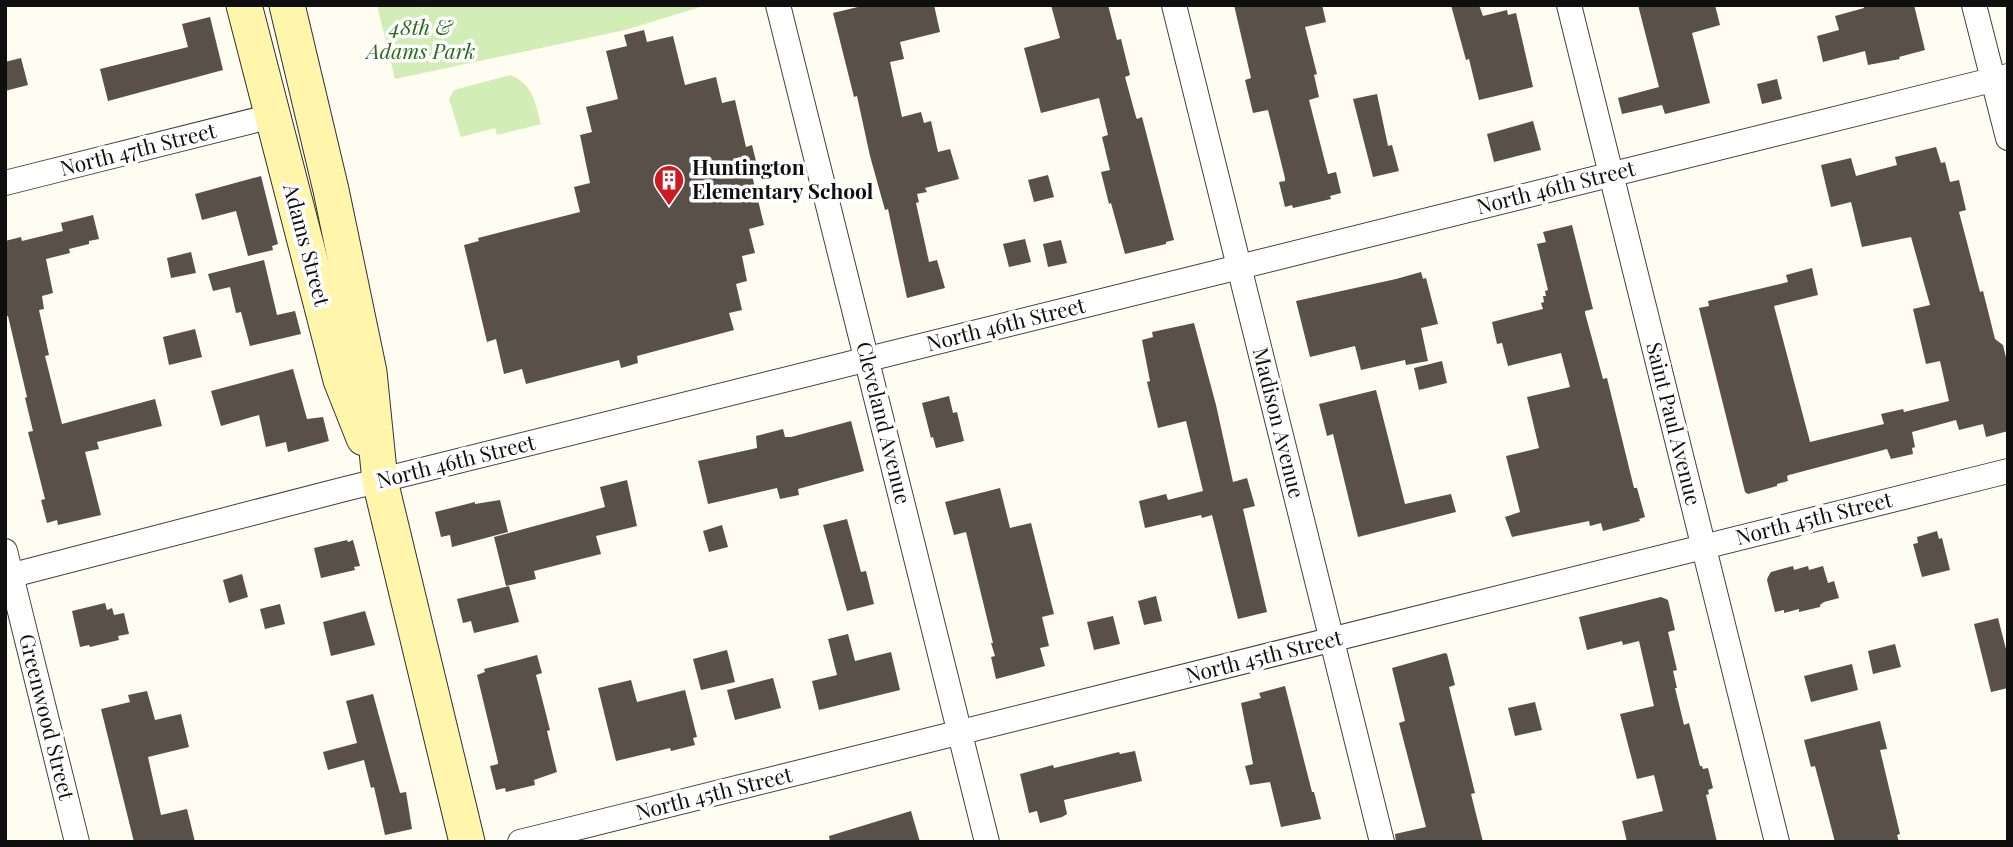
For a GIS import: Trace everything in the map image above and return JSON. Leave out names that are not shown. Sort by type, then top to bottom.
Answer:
[{"type":"main road","name":"Adams Street","points":[[244,5],[341,380],[380,481],[467,842]]},
{"type":"main road","name":"Adams Street","points":[[287,5],[331,190],[369,372],[380,481]]},
{"type":"street","name":"Cleveland Avenue","points":[[778,5],[987,842]]},
{"type":"street","name":"Madison Avenue","points":[[1174,5],[1382,842]]},
{"type":"street","name":"Saint Paul Avenue","points":[[1569,5],[1777,842]]},
{"type":"street","points":[[1975,5],[2000,78],[2008,138]]},
{"type":"street","name":"North 46th Street","points":[[8,576],[2000,78]]},
{"type":"street","name":"North 47th Street","points":[[5,183],[272,116]]},
{"type":"street","name":"North 45th Street","points":[[520,842],[2008,471]]},
{"type":"street","name":"Greenwood Street","points":[[5,551],[8,576],[76,842]]},
{"type":"green space","name":"48th & Adams Park","points":[[377,5],[707,5],[625,30],[395,79]]},
{"type":"green space","points":[[510,75],[524,83],[528,89],[535,101],[541,124],[497,135],[495,128],[461,137],[449,99],[454,90]]},
{"type":"building","points":[[866,5],[934,5],[940,32],[900,42],[904,59],[890,62],[902,117],[921,112],[924,123],[931,121],[938,152],[950,149],[959,179],[925,188],[927,192],[917,194],[919,202],[916,203],[929,262],[937,260],[945,288],[907,298],[888,209],[885,210],[833,13]]},
{"type":"building","points":[[1051,5],[1108,5],[1117,40],[1121,39],[1130,75],[1125,77],[1136,117],[1142,117],[1174,240],[1125,254],[1101,172],[1110,170],[1102,137],[1108,135],[1099,98],[1041,113],[1024,48],[1060,38]]},
{"type":"building","points":[[1234,5],[1322,5],[1326,22],[1305,27],[1317,74],[1314,75],[1319,97],[1309,100],[1328,174],[1336,172],[1341,193],[1330,196],[1331,199],[1293,208],[1292,205],[1285,207],[1279,182],[1285,181],[1285,178],[1268,110],[1253,113],[1245,80],[1251,78]]},
{"type":"building","points":[[1451,5],[1479,5],[1483,16],[1507,10],[1508,15],[1516,13],[1533,87],[1479,100]]},
{"type":"building","points":[[1638,5],[1715,5],[1720,25],[1692,33],[1710,103],[1665,114],[1662,105],[1622,114],[1618,98],[1659,87]]},
{"type":"building","points":[[1863,5],[1914,5],[1925,50],[1899,57],[1900,59],[1868,65],[1865,51],[1823,62],[1817,36],[1839,30],[1835,16],[1864,8]]},
{"type":"building","points":[[210,17],[223,70],[108,101],[100,69],[188,47],[182,24]]},
{"type":"building","name":"Huntington Elementary School","points":[[644,30],[647,42],[673,36],[685,85],[716,77],[722,103],[735,100],[746,147],[752,145],[757,165],[750,167],[764,225],[749,229],[755,253],[742,256],[747,281],[736,284],[742,310],[729,313],[734,330],[637,356],[638,363],[621,368],[619,360],[526,384],[522,369],[504,374],[496,339],[487,342],[464,245],[479,241],[478,238],[580,212],[574,187],[590,183],[580,135],[592,132],[586,107],[618,99],[606,51],[627,46],[624,35]]},
{"type":"building","points":[[21,58],[28,85],[5,91],[5,62]]},
{"type":"building","points":[[1777,79],[1782,99],[1762,104],[1757,84]]},
{"type":"building","points":[[1377,94],[1388,146],[1392,145],[1399,171],[1373,177],[1353,99]]},
{"type":"building","points":[[1533,121],[1541,150],[1494,162],[1487,134]]},
{"type":"building","points":[[1936,147],[1941,163],[1945,162],[1950,182],[1959,180],[1966,210],[1959,212],[1980,292],[1983,291],[1995,339],[2003,345],[2008,366],[2008,431],[1986,437],[1983,424],[1959,430],[1956,420],[1912,432],[1915,447],[1912,448],[1913,454],[1891,459],[1887,449],[1789,475],[1788,481],[1748,494],[1745,492],[1699,308],[1709,306],[1708,301],[1788,282],[1786,275],[1812,268],[1818,295],[1774,306],[1810,442],[1884,424],[1881,414],[1903,409],[1904,412],[1949,401],[1940,361],[1926,364],[1913,309],[1930,305],[1911,237],[1862,247],[1851,202],[1831,207],[1821,165],[1851,158],[1856,176],[1897,165],[1895,157]]},
{"type":"building","points":[[1048,175],[1054,197],[1034,202],[1028,180]]},
{"type":"building","points":[[261,176],[278,244],[272,246],[273,250],[248,256],[236,211],[202,220],[195,194]]},
{"type":"building","points":[[93,215],[99,239],[69,249],[70,253],[46,259],[53,293],[42,296],[44,309],[39,310],[49,355],[45,356],[62,424],[155,399],[162,426],[97,442],[99,449],[85,452],[101,515],[58,525],[57,520],[47,523],[41,500],[45,499],[28,432],[33,431],[25,398],[27,397],[8,316],[5,317],[5,241],[21,237],[22,241],[63,231],[61,223]]},
{"type":"building","points":[[1572,225],[1593,309],[1585,313],[1603,379],[1607,378],[1634,488],[1637,488],[1645,517],[1639,519],[1640,521],[1603,531],[1601,523],[1590,526],[1589,521],[1512,537],[1505,517],[1520,512],[1506,456],[1539,448],[1527,397],[1570,387],[1561,353],[1508,366],[1502,343],[1497,344],[1492,322],[1543,309],[1541,303],[1544,302],[1543,296],[1546,296],[1545,291],[1548,290],[1537,244],[1546,242],[1543,232]]},
{"type":"building","points":[[1025,239],[1031,262],[1009,267],[1003,244]]},
{"type":"building","points":[[1061,240],[1067,263],[1048,267],[1043,244]]},
{"type":"building","points":[[191,252],[196,273],[171,278],[167,258]]},
{"type":"building","points":[[264,260],[277,315],[295,311],[301,334],[250,346],[241,312],[236,313],[230,287],[213,291],[208,274]]},
{"type":"building","points":[[1421,272],[1423,279],[1426,278],[1438,324],[1421,328],[1428,361],[1406,365],[1405,360],[1361,370],[1355,346],[1310,357],[1296,301]]},
{"type":"building","points":[[1194,323],[1233,482],[1247,478],[1255,506],[1243,509],[1267,612],[1238,619],[1212,515],[1145,528],[1139,501],[1166,494],[1168,500],[1203,491],[1186,421],[1158,428],[1147,382],[1150,381],[1142,340],[1153,337],[1152,332]]},
{"type":"building","points":[[195,329],[202,357],[169,365],[163,337]]},
{"type":"building","points":[[1442,361],[1447,383],[1419,390],[1414,368]]},
{"type":"building","points":[[293,369],[307,419],[323,417],[329,441],[288,452],[286,442],[266,447],[259,415],[221,426],[211,391]]},
{"type":"building","points":[[1376,390],[1405,504],[1451,494],[1456,512],[1358,537],[1333,434],[1327,436],[1319,404]]},
{"type":"building","points":[[949,396],[953,413],[957,412],[964,441],[936,448],[922,403]]},
{"type":"building","points":[[851,421],[864,471],[798,489],[799,495],[780,499],[777,488],[708,504],[698,461],[757,448],[756,436],[783,429],[785,437],[791,437]]},
{"type":"building","points":[[627,480],[637,526],[596,536],[601,554],[534,571],[536,579],[506,586],[494,537],[605,507],[600,487]]},
{"type":"building","points":[[1000,488],[1010,528],[1031,523],[1054,614],[1042,617],[1049,646],[1040,648],[1045,666],[996,679],[991,657],[995,656],[993,643],[966,532],[954,535],[945,502]]},
{"type":"building","points":[[500,500],[508,532],[452,547],[450,535],[441,537],[435,512],[475,502]]},
{"type":"building","points":[[847,519],[861,572],[866,571],[874,604],[847,611],[823,525]]},
{"type":"building","points":[[722,525],[728,547],[709,552],[703,531]]},
{"type":"building","points":[[1937,531],[1939,539],[1942,538],[1950,570],[1922,577],[1913,544],[1918,543],[1917,537]]},
{"type":"building","points":[[353,540],[360,566],[354,567],[355,570],[321,578],[314,548]]},
{"type":"building","points":[[1793,566],[1794,570],[1808,566],[1809,570],[1823,566],[1828,583],[1834,581],[1839,598],[1824,602],[1820,607],[1799,612],[1799,609],[1784,613],[1784,610],[1775,612],[1768,577],[1771,572]]},
{"type":"building","points":[[242,574],[248,597],[229,603],[223,580]]},
{"type":"building","points":[[509,586],[519,622],[474,633],[471,621],[463,623],[457,599]]},
{"type":"building","points":[[1156,596],[1162,621],[1144,625],[1138,601]]},
{"type":"building","points":[[1661,597],[1668,600],[1675,630],[1668,632],[1677,670],[1673,671],[1675,688],[1684,725],[1689,723],[1700,766],[1703,769],[1708,768],[1713,788],[1708,790],[1709,794],[1706,795],[1717,842],[1627,842],[1622,821],[1663,811],[1654,775],[1637,779],[1620,714],[1654,706],[1639,641],[1623,645],[1622,641],[1587,650],[1579,617]]},
{"type":"building","points":[[105,603],[107,610],[112,608],[114,615],[124,613],[129,634],[118,636],[119,640],[80,647],[72,611]]},
{"type":"building","points":[[280,604],[285,624],[265,629],[260,609]]},
{"type":"building","points":[[365,611],[375,645],[331,656],[323,622]]},
{"type":"building","points":[[1113,616],[1120,644],[1094,650],[1087,622]]},
{"type":"building","points":[[1998,618],[2008,657],[2008,688],[1991,692],[1974,624]]},
{"type":"building","points":[[848,634],[855,661],[891,652],[900,690],[819,710],[812,681],[837,675],[828,639]]},
{"type":"building","points":[[1895,644],[1901,667],[1873,674],[1868,651]]},
{"type":"building","points":[[727,650],[735,682],[701,690],[693,659]]},
{"type":"building","points":[[1445,653],[1455,685],[1449,687],[1475,793],[1471,794],[1483,842],[1396,842],[1395,834],[1426,827],[1399,723],[1405,721],[1392,668]]},
{"type":"building","points":[[537,655],[542,673],[536,675],[557,772],[534,780],[535,785],[506,792],[505,788],[496,790],[490,766],[498,762],[477,675],[485,672],[484,669]]},
{"type":"building","points":[[1852,664],[1858,690],[1811,702],[1804,676]]},
{"type":"building","points":[[773,678],[781,708],[735,720],[727,690]]},
{"type":"building","points":[[631,680],[637,702],[685,690],[697,737],[693,738],[695,745],[616,761],[598,688]]},
{"type":"building","points":[[1285,686],[1321,819],[1281,827],[1270,782],[1250,785],[1245,766],[1253,764],[1241,703],[1261,698],[1259,693]]},
{"type":"building","points":[[147,691],[155,720],[181,714],[189,747],[148,757],[161,815],[187,809],[195,842],[134,842],[101,709],[130,702],[128,695]]},
{"type":"building","points":[[373,694],[400,793],[406,792],[412,829],[385,835],[374,787],[371,788],[364,760],[328,770],[323,752],[357,743],[346,701]]},
{"type":"building","points":[[1535,702],[1542,730],[1515,736],[1508,708]]},
{"type":"building","points":[[1880,721],[1887,749],[1880,750],[1900,834],[1897,835],[1899,842],[1835,842],[1815,766],[1811,767],[1804,740]]},
{"type":"building","points":[[1135,751],[1142,781],[1064,800],[1067,814],[1062,817],[1040,823],[1037,811],[1029,813],[1020,774],[1053,765],[1054,768],[1119,752]]},
{"type":"building","points":[[911,811],[920,842],[830,842],[829,836]]},
{"type":"place","name":"Huntington Elementary School","points":[[669,207]]}]
